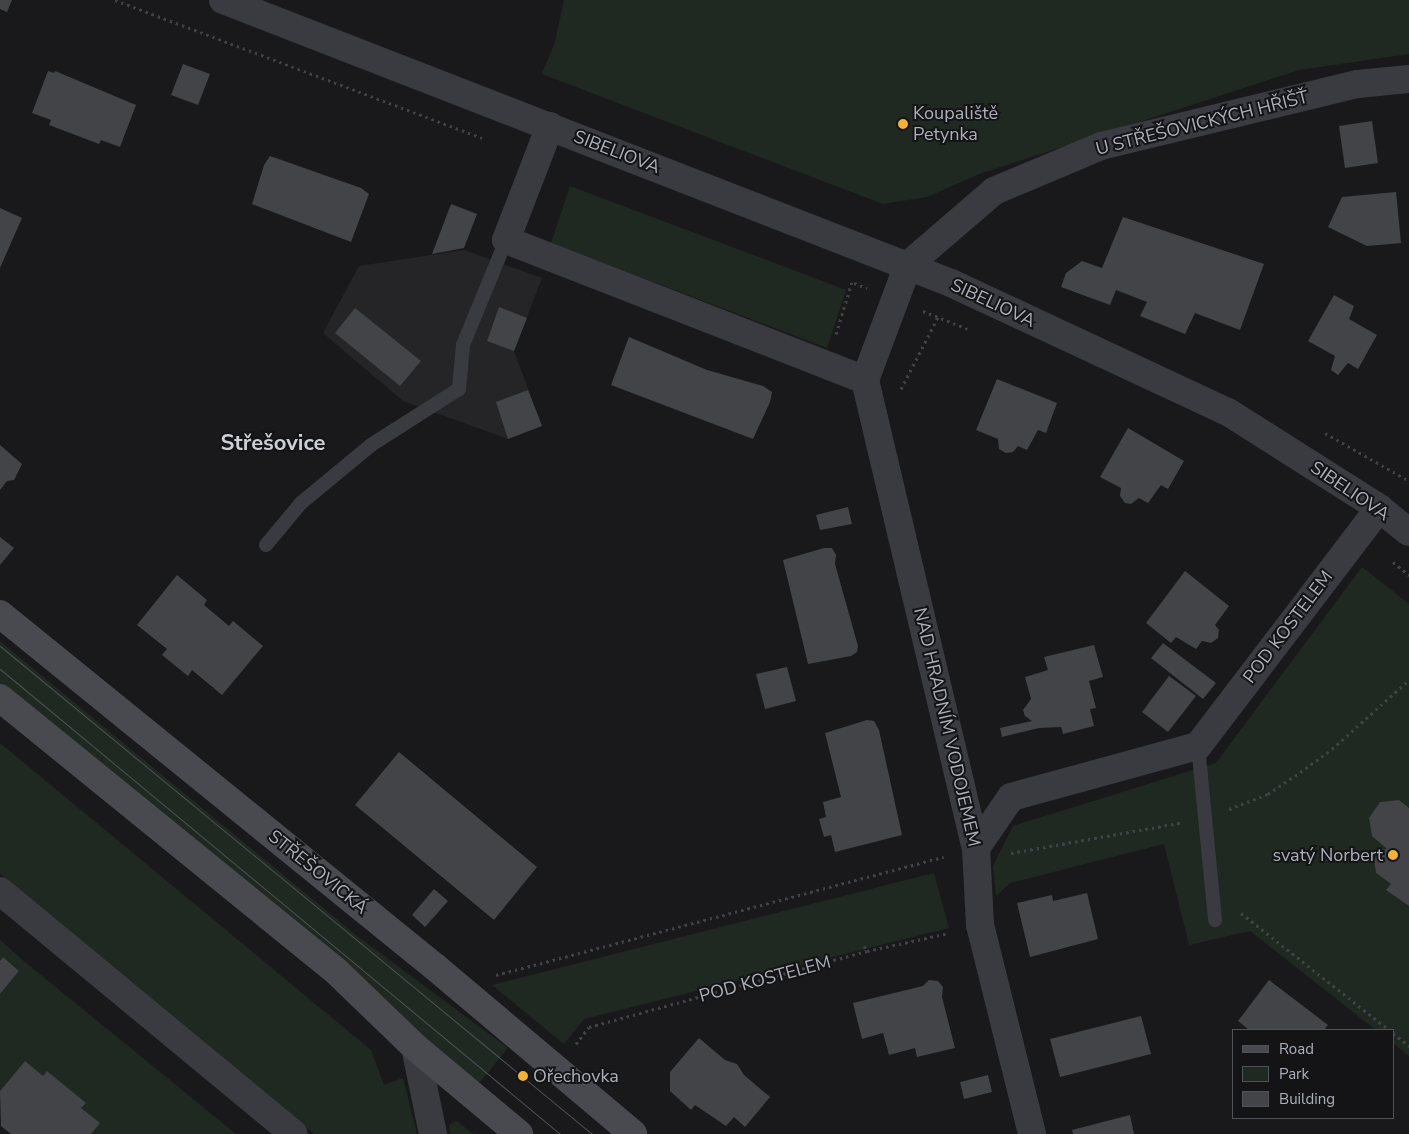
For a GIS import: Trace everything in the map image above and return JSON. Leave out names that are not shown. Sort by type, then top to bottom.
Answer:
[{"type":"street","name":"SIBELIOVA","points":[[223,0],[908,265],[1228,412],[1378,508],[1409,532]]},
{"type":"street","name":"U STŘEŠOVICKÝCH HŘIŠŤ","points":[[908,265],[994,191],[1100,146],[1358,84],[1409,79]]},
{"type":"street","points":[[550,126],[506,240],[865,380],[908,265]]},
{"type":"street","name":"NAD HRADNÍM VODOJEMEM","points":[[865,380],[976,848],[980,925],[1032,1134]]},
{"type":"street","name":"POD KOSTELEM","points":[[1198,746],[1378,508]]},
{"type":"street","name":"STŘEŠOVICKÁ","points":[[0,614],[436,968],[633,1134]]},
{"type":"street","points":[[0,698],[337,972],[415,1047],[519,1134]]},
{"type":"street","points":[[976,848],[1011,798],[1198,746]]},
{"type":"street","points":[[0,891],[294,1134]]},
{"type":"street","points":[[415,1047],[433,1134]]},
{"type":"lane","points":[[266,546],[301,502],[371,445],[459,389],[463,346],[506,240]]},
{"type":"lane","points":[[1198,746],[1215,920]]},
{"type":"path","points":[[116,0],[492,142]]},
{"type":"path","points":[[843,278],[974,331]]},
{"type":"path","points":[[493,976],[976,848]]},
{"type":"path","points":[[1212,891],[1388,1029]]},
{"type":"path","name":"POD KOSTELEM","points":[[571,1050],[589,1027],[867,951],[980,925]]},
{"type":"path","points":[[864,946],[867,951]]},
{"type":"path","points":[[1394,1034],[1409,1046]]},
{"type":"shaded area","points":[[464,250],[542,278],[514,351],[542,426],[508,439],[403,401],[323,333],[359,266]]},
{"type":"green space","name":"Koupaliště Petynka","points":[[564,0],[1409,0],[1409,54],[1299,70],[979,174],[927,197],[883,204],[542,74],[555,42]]},
{"type":"green space","points":[[570,186],[846,290],[827,348],[551,243]]},
{"type":"green space","points":[[1362,567],[1409,604],[1409,808],[1399,800],[1380,802],[1369,818],[1372,836],[1387,849],[1381,850],[1374,860],[1376,873],[1391,884],[1387,889],[1409,906],[1409,1056],[1394,1044],[1394,1029],[1375,1029],[1250,931],[1189,945],[1164,844],[1010,883],[996,896],[993,866],[1013,826],[1216,763]]},
{"type":"green space","points":[[0,641],[356,935],[508,1048],[476,1087],[335,960],[0,684]]},
{"type":"green space","points":[[0,743],[371,1050],[384,1085],[403,1078],[417,1134],[314,1134],[0,874]]},
{"type":"green space","points":[[934,873],[949,928],[584,1019],[564,1044],[492,985]]},
{"type":"green space","points":[[0,940],[236,1134],[91,1134],[81,1108],[85,1103],[47,1071],[43,1076],[25,1061],[0,1091],[0,994],[19,971],[3,957],[0,961]]},
{"type":"green space","points":[[456,1121],[473,1134],[450,1134],[449,1125]]},
{"type":"building","points":[[0,0],[12,0],[7,12],[0,9]]},
{"type":"building","points":[[183,64],[210,74],[198,105],[171,95]]},
{"type":"building","points":[[48,71],[54,73],[55,71],[136,105],[120,147],[101,140],[99,144],[49,125],[51,120],[32,113]]},
{"type":"building","points":[[1372,121],[1378,163],[1345,168],[1339,126]]},
{"type":"building","points":[[270,156],[361,188],[369,194],[351,242],[252,204],[264,165]]},
{"type":"building","points":[[1396,192],[1401,243],[1367,246],[1328,227],[1342,197]]},
{"type":"building","points":[[451,204],[477,214],[464,248],[432,254]]},
{"type":"building","points":[[0,208],[22,218],[0,268]]},
{"type":"building","points":[[1123,217],[1264,264],[1240,330],[1195,313],[1185,334],[1140,316],[1147,302],[1116,290],[1110,305],[1061,287],[1066,273],[1082,261],[1102,268]]},
{"type":"building","points":[[1334,295],[1354,306],[1349,319],[1377,335],[1358,369],[1348,363],[1338,375],[1331,370],[1335,356],[1308,341]]},
{"type":"building","points":[[499,307],[527,318],[514,351],[487,341]]},
{"type":"building","points":[[355,308],[421,361],[400,386],[335,333]]},
{"type":"building","points":[[629,337],[707,370],[763,386],[772,392],[770,402],[753,439],[611,385]]},
{"type":"building","points":[[997,379],[1057,403],[1046,433],[1038,430],[1027,450],[1018,446],[1013,452],[1006,453],[999,449],[998,439],[976,430]]},
{"type":"building","points":[[528,390],[542,426],[508,439],[496,402]]},
{"type":"building","points":[[1128,428],[1184,461],[1168,489],[1161,485],[1148,503],[1139,498],[1131,504],[1125,503],[1120,496],[1121,488],[1100,477]]},
{"type":"building","points":[[0,445],[22,464],[14,480],[7,481],[0,490]]},
{"type":"building","points":[[848,507],[852,524],[820,530],[816,515]]},
{"type":"building","points":[[0,537],[14,548],[0,565]]},
{"type":"building","points":[[824,548],[832,548],[836,555],[835,564],[858,646],[857,652],[851,656],[808,664],[783,560]]},
{"type":"building","points":[[1185,571],[1229,606],[1215,625],[1219,630],[1218,638],[1211,643],[1202,641],[1196,649],[1176,637],[1171,643],[1146,623]]},
{"type":"building","points":[[177,575],[207,600],[204,605],[229,626],[233,621],[263,646],[222,695],[192,670],[188,676],[162,655],[167,649],[137,625]]},
{"type":"building","points":[[1163,643],[1216,683],[1203,699],[1151,658]]},
{"type":"building","points":[[1094,645],[1103,677],[1089,681],[1096,708],[1090,709],[1094,726],[1063,734],[1061,727],[1039,728],[1002,737],[1000,728],[1032,721],[1025,716],[1023,710],[1031,699],[1025,677],[1048,670],[1044,657]]},
{"type":"building","points":[[787,667],[796,701],[765,709],[756,674]]},
{"type":"building","points":[[1169,676],[1196,696],[1168,732],[1142,712]]},
{"type":"building","points":[[867,720],[874,721],[879,730],[902,835],[835,852],[831,835],[824,837],[819,819],[826,817],[823,802],[841,797],[825,733]]},
{"type":"building","points":[[399,752],[537,867],[494,920],[355,805]]},
{"type":"building","name":"svatý Norbert","points":[[1399,800],[1409,808],[1409,906],[1386,890],[1391,884],[1376,873],[1374,860],[1381,850],[1387,849],[1372,836],[1369,818],[1380,802]]},
{"type":"building","points":[[434,889],[448,901],[425,927],[412,915]]},
{"type":"building","points":[[1087,893],[1098,939],[1030,957],[1017,903],[1052,895],[1053,901]]},
{"type":"building","points":[[3,957],[19,971],[0,994],[0,961]]},
{"type":"building","points":[[929,980],[938,981],[943,987],[942,997],[955,1048],[917,1057],[915,1048],[889,1055],[883,1033],[862,1039],[853,1003],[923,986]]},
{"type":"building","points":[[1269,980],[1328,1025],[1325,1029],[1248,1029],[1238,1021]]},
{"type":"building","points":[[1141,1016],[1151,1054],[1060,1077],[1050,1039]]},
{"type":"building","points":[[699,1038],[725,1060],[737,1064],[744,1075],[770,1097],[745,1127],[734,1117],[726,1126],[695,1105],[691,1110],[670,1091],[670,1072]]},
{"type":"building","points":[[25,1061],[43,1076],[47,1071],[86,1103],[81,1108],[100,1123],[91,1134],[11,1134],[1,1126],[0,1091]]},
{"type":"building","points":[[988,1075],[992,1092],[964,1099],[960,1082]]},
{"type":"building","points":[[1130,1115],[1134,1134],[1073,1134],[1072,1130]]},
{"type":"tram line","points":[[0,646],[592,1134]]},
{"type":"tram line","points":[[0,669],[560,1134]]},
{"type":"place","name":"Koupaliště Petynka","points":[[903,124]]},
{"type":"place","name":"svatý Norbert","points":[[1393,855]]},
{"type":"place","name":"Ořechovka","points":[[523,1076]]},
{"type":"district","name":"Střešovice","points":[[273,444]]}]
